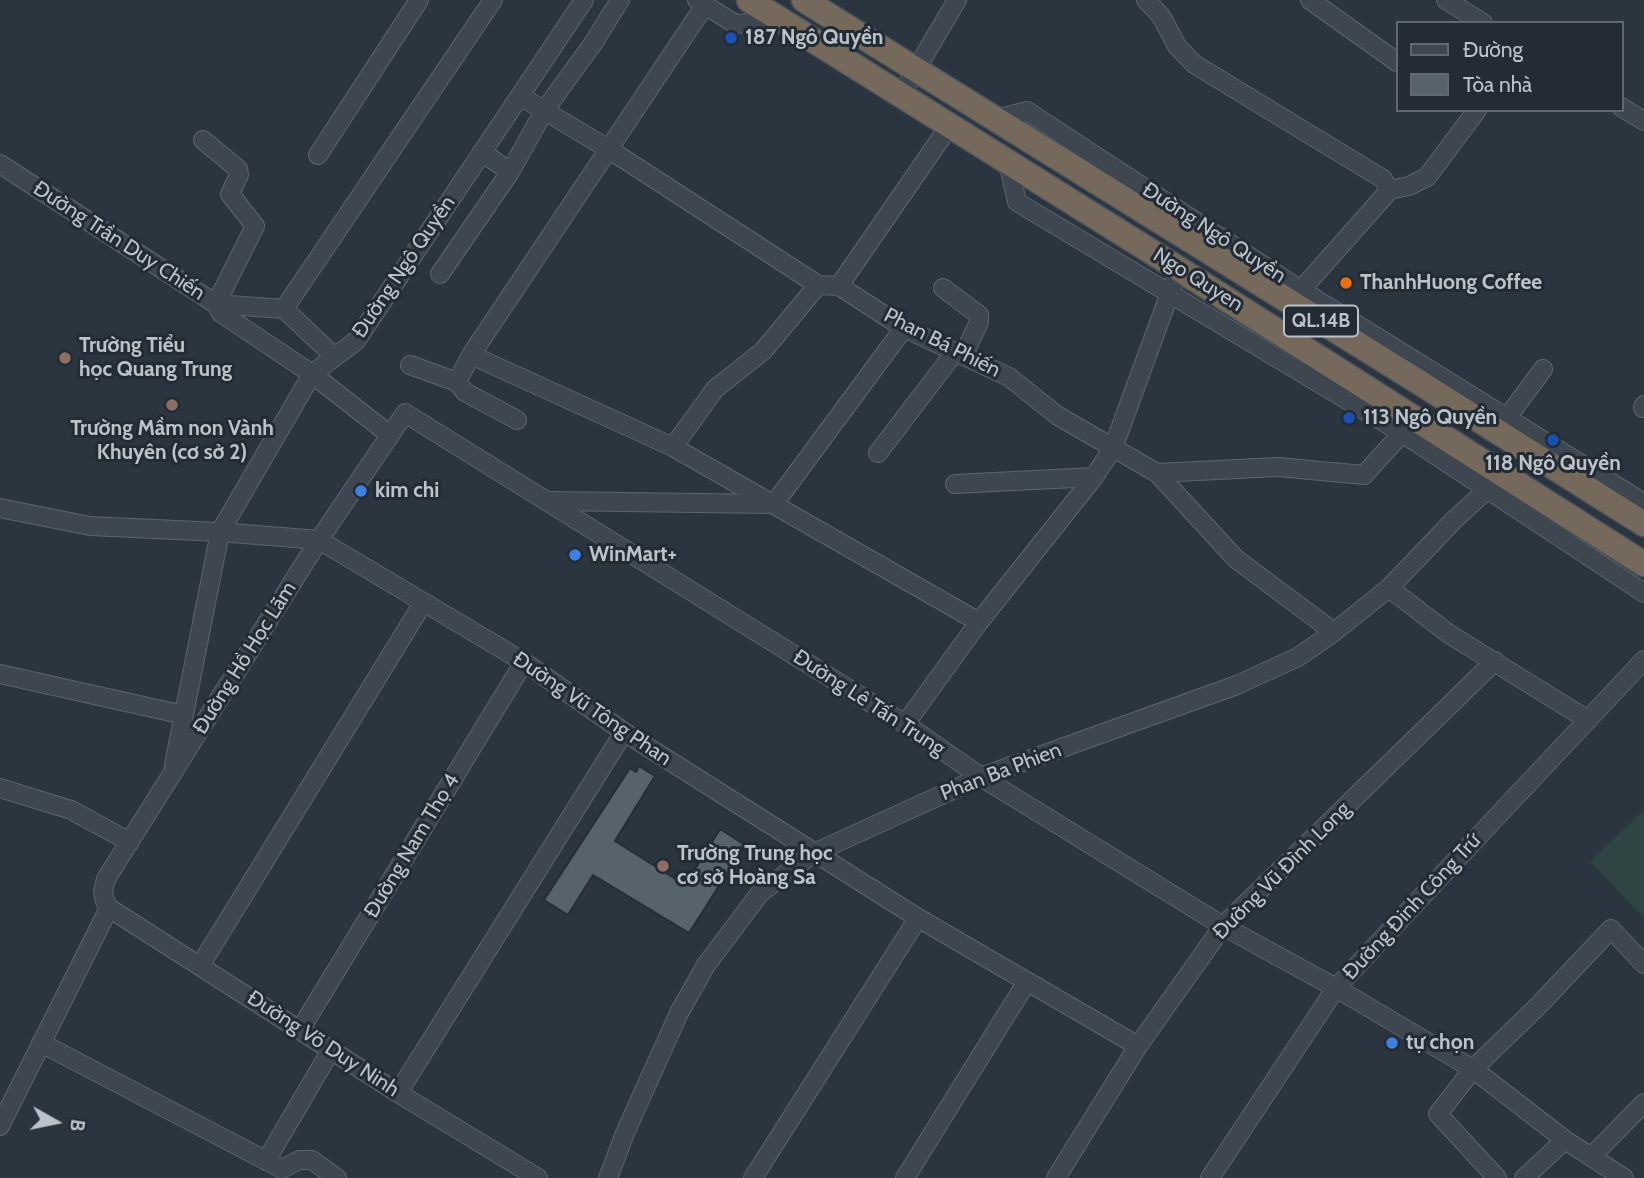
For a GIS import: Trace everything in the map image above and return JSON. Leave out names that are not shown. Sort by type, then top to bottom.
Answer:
[{"type":"highway","name":"Ngo Quyen","points":[[749,0],[1179,269],[1496,482],[1644,564]]},
{"type":"highway","name":"Ngo Quyen","points":[[804,0],[1644,524]]},
{"type":"street","points":[[318,155],[419,0]]},
{"type":"street","points":[[335,357],[284,309],[493,0]]},
{"type":"street","name":"Đường Ngô Quyền","points":[[172,776],[220,532],[312,374],[356,341],[584,0]]},
{"type":"street","points":[[440,274],[510,172],[544,111],[594,42],[620,0]]},
{"type":"street","points":[[901,95],[957,0]]},
{"type":"street","points":[[1146,0],[1161,16],[1177,46],[1194,64],[1383,179],[1389,190]]},
{"type":"street","points":[[1310,0],[1396,61]]},
{"type":"street","points":[[1446,0],[1480,21]]},
{"type":"street","points":[[457,382],[471,355],[610,150],[701,3],[734,24],[782,21]]},
{"type":"street","points":[[569,23],[594,42]]},
{"type":"street","points":[[520,96],[610,150],[818,285],[839,286],[950,125]]},
{"type":"street","points":[[1623,108],[1644,121]]},
{"type":"street","name":"Đường Ngô Quyền","points":[[996,119],[1027,111],[1301,290],[1644,503]]},
{"type":"street","points":[[1301,290],[1389,190],[1409,186],[1427,177],[1470,113]]},
{"type":"street","points":[[203,140],[238,169],[239,175],[230,194],[255,226],[216,304],[224,316],[312,374],[390,435]]},
{"type":"street","points":[[482,152],[510,172]]},
{"type":"street","points":[[1008,162],[1017,202],[1402,433],[1496,482],[1644,593]]},
{"type":"street","name":"Đường Trần Duy Chiến","points":[[0,164],[216,304],[284,309]]},
{"type":"street","points":[[905,724],[979,622],[1094,477],[1113,448],[1179,269]]},
{"type":"street","points":[[673,447],[715,389],[763,351],[818,285]]},
{"type":"street","name":"Phan Bá Phiến","points":[[839,286],[904,328],[1009,377],[1058,416],[1157,473],[1236,559],[1335,632]]},
{"type":"street","points":[[878,453],[959,354],[979,323],[979,315],[943,288]]},
{"type":"street","points":[[774,504],[904,328]]},
{"type":"street","points":[[471,355],[673,447],[979,622]]},
{"type":"street","points":[[410,365],[457,382],[465,392],[517,420]]},
{"type":"street","points":[[1507,418],[1543,369]]},
{"type":"street","name":"Đường Hồ Học Lãm","points":[[109,908],[104,901],[106,879],[319,540],[405,413]]},
{"type":"street","name":"Đường Lê Tấn Trung","points":[[405,413],[905,724],[981,777],[1223,926],[1336,988],[1473,1069],[1565,1140],[1624,1178]]},
{"type":"street","points":[[1157,473],[1278,467],[1364,475],[1402,433]]},
{"type":"street","points":[[955,484],[1094,477]]},
{"type":"street","name":"Phan Ba Phien","points":[[608,1178],[625,1133],[679,1013],[706,965],[760,893],[814,853],[981,777],[1237,685],[1298,657],[1335,632],[1389,588],[1496,482]]},
{"type":"street","points":[[549,501],[774,504]]},
{"type":"street","name":"Đường Vũ Tông Phan","points":[[0,508],[90,527],[220,532],[319,540],[524,662],[624,732],[918,918],[1138,1046]]},
{"type":"street","points":[[1389,588],[1433,624],[1588,720]]},
{"type":"street","points":[[200,966],[424,603]]},
{"type":"street","name":"Đường Đinh Công Trứ","points":[[1210,1178],[1336,988],[1644,660]]},
{"type":"street","name":"Đường Vũ Đình Long","points":[[1056,1178],[1138,1046],[1223,926],[1495,661]]},
{"type":"street","name":"Đường Nam Thọ 4","points":[[300,1030],[524,662]]},
{"type":"street","points":[[0,674],[184,715]]},
{"type":"street","points":[[398,1093],[624,732]]},
{"type":"street","points":[[0,788],[71,810],[130,842]]},
{"type":"street","points":[[0,1126],[109,908]]},
{"type":"street","name":"Đường Võ Duy Ninh","points":[[109,908],[398,1093],[538,1178]]},
{"type":"street","points":[[753,1178],[918,918]]},
{"type":"street","points":[[1497,1178],[1438,1114],[1473,1069],[1611,929],[1644,964]]},
{"type":"street","points":[[905,1178],[1026,983]]},
{"type":"street","points":[[41,1043],[274,1165],[312,1160],[337,1178]]},
{"type":"street","points":[[274,1165],[331,1050]]},
{"type":"street","points":[[1592,1156],[1644,1103]]},
{"type":"street","points":[[1524,1178],[1565,1140]]},
{"type":"green space","points":[[1644,810],[1644,918],[1590,861]]},
{"type":"building","points":[[639,766],[655,776],[615,841],[685,885],[720,829],[745,845],[689,933],[593,875],[568,915],[544,900],[630,768],[636,772]]},
{"type":"place","name":"187 Ngô Quyền","points":[[731,38]]},
{"type":"place","name":"ThanhHuong Coffee","points":[[1346,283]]},
{"type":"place","name":"Trường Tiểu học Quang Trung","points":[[65,358]]},
{"type":"place","name":"Trường Mầm non Vành Khuyên (cơ sở 2)","points":[[172,405]]},
{"type":"place","name":"113 Ngô Quyền","points":[[1349,418]]},
{"type":"place","name":"118 Ngô Quyền","points":[[1553,440]]},
{"type":"place","name":"kim chi","points":[[361,491]]},
{"type":"place","name":"WinMart+","points":[[575,555]]},
{"type":"place","name":"Trường Trung học cơ sở Hoàng Sa","points":[[663,866]]},
{"type":"place","name":"tự chọn","points":[[1392,1043]]}]
